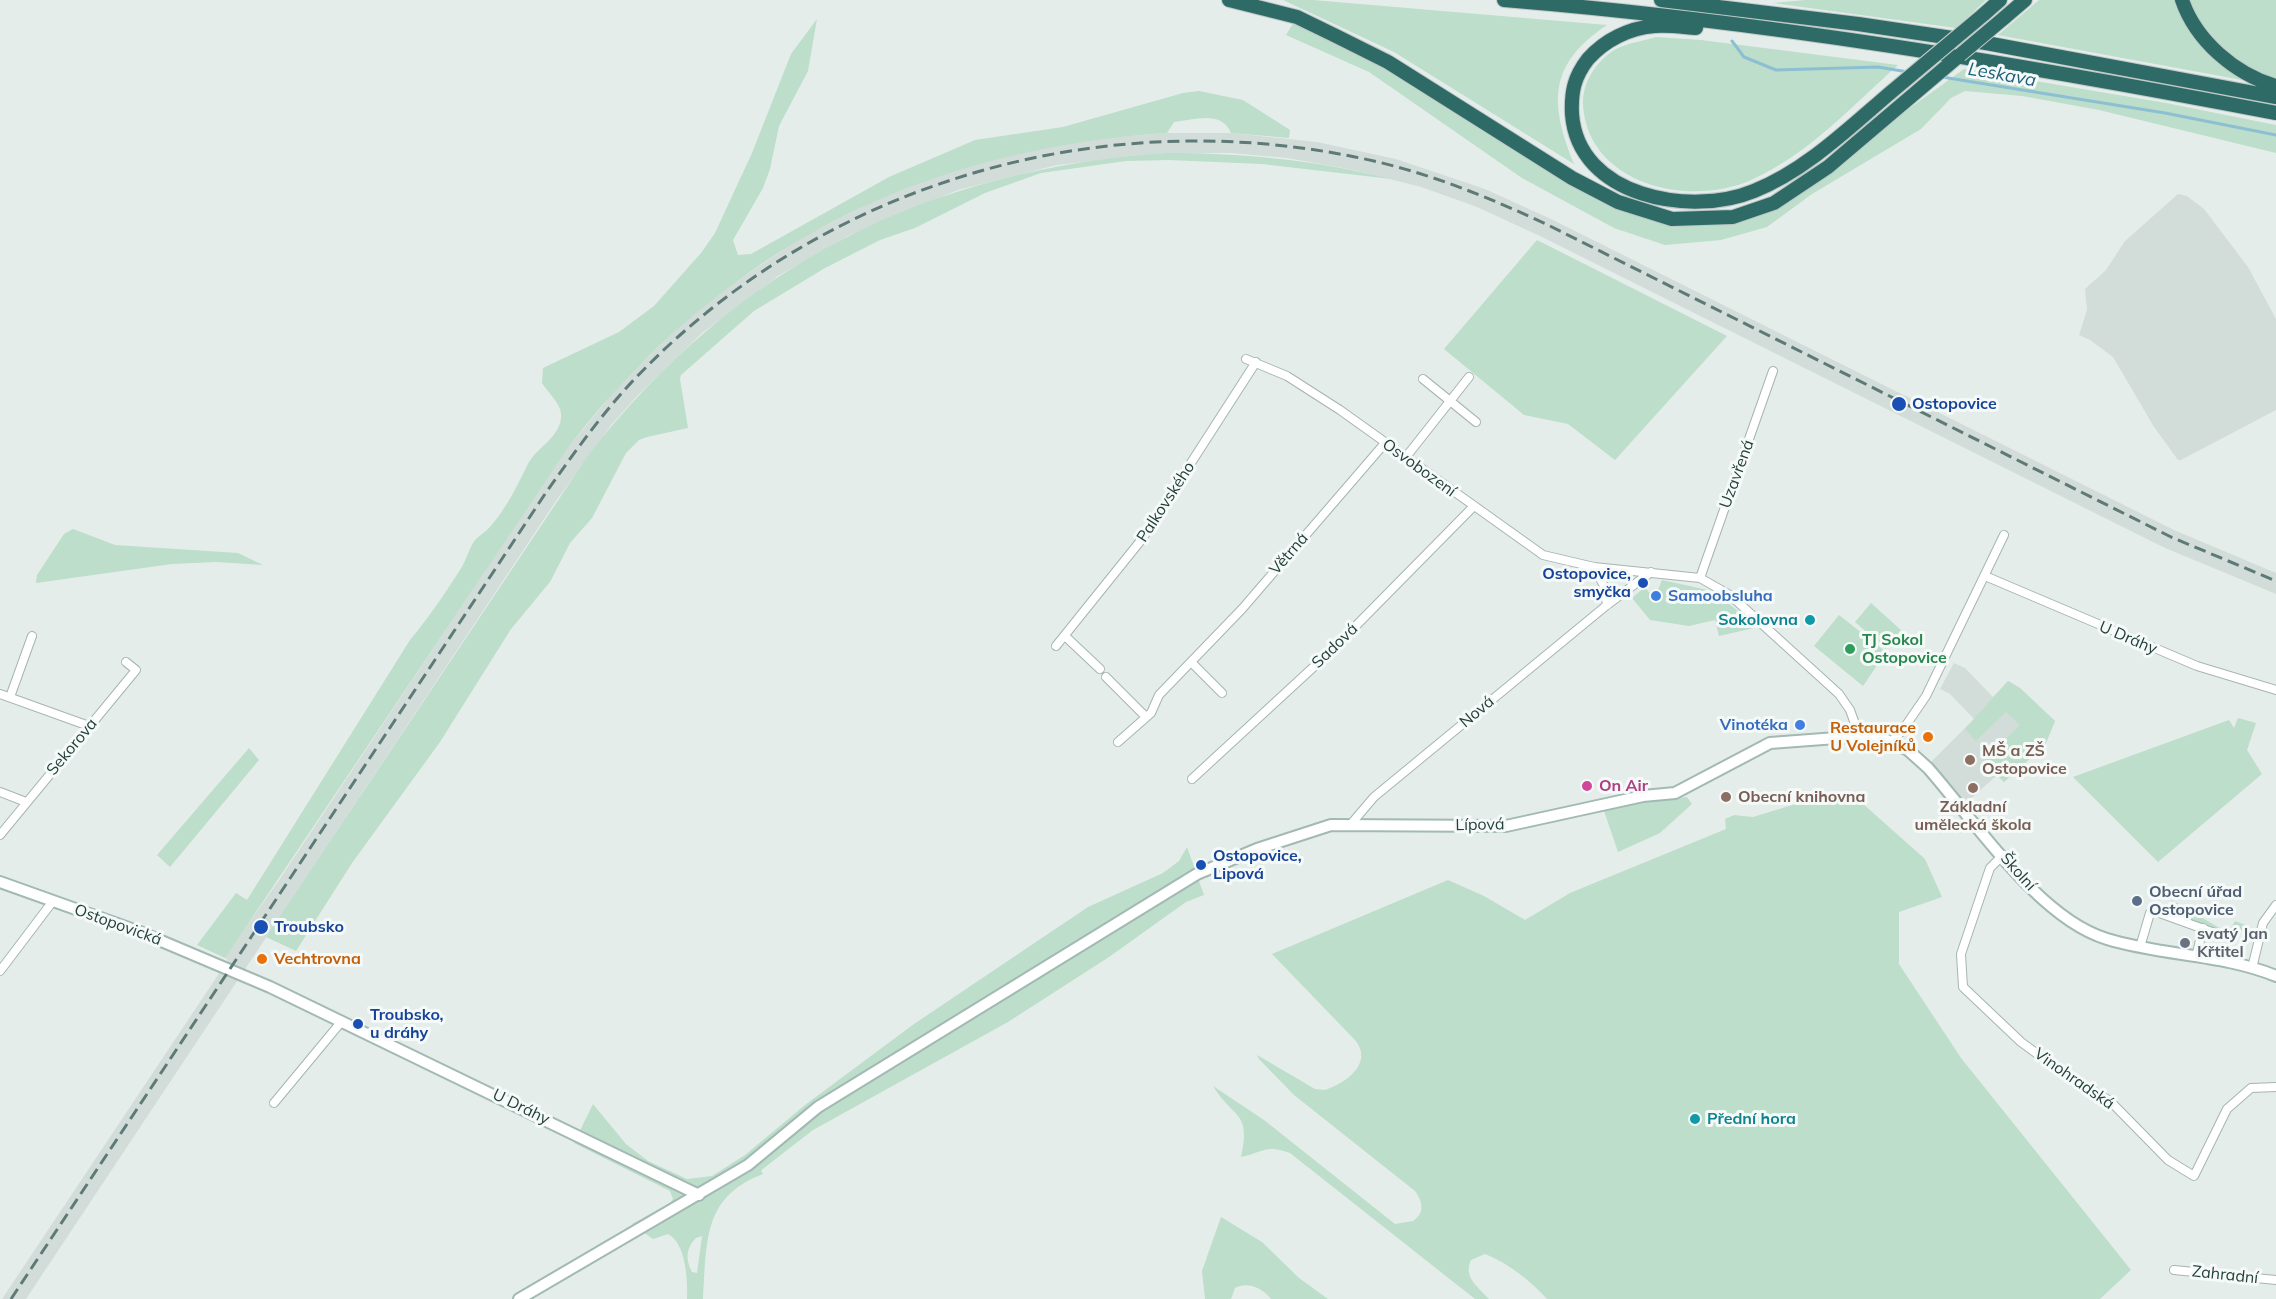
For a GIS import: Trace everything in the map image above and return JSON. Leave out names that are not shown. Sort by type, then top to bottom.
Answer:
[{"type":"highway","points":[[1229,0],[1297,17],[1336,36],[1388,62],[1572,178],[1618,202],[1672,219],[1733,217],[1774,202],[1828,167],[2025,0]]},
{"type":"highway","points":[[1504,0],[1737,25],[2010,63],[2276,113]]},
{"type":"highway","points":[[1661,0],[1858,24],[1986,43],[2276,97]]},
{"type":"highway","points":[[1737,25],[1701,28],[1655,26],[1613,38],[1598,47],[1574,81],[1571,98],[1573,125],[1582,149],[1597,168],[1642,195],[1695,202],[1724,199],[1754,191],[1812,157],[2000,0]]},
{"type":"highway","points":[[2182,0],[2192,21],[2216,51],[2247,74],[2276,86]]},
{"type":"street","name":"Osvobození","points":[[1246,360],[1256,362],[1305,387],[1543,555],[1599,570],[1651,572],[1700,578],[1730,595],[1839,694],[1850,710],[1859,735]]},
{"type":"street","name":"Palkovského","points":[[1056,646],[1142,539],[1256,362]]},
{"type":"street","name":"Uzavřená","points":[[1700,578],[1773,371]]},
{"type":"street","points":[[1406,458],[1469,377]]},
{"type":"street","points":[[1423,379],[1476,422]]},
{"type":"street","name":"Větrná","points":[[1118,742],[1146,717],[1159,695],[1192,663],[1385,443]]},
{"type":"street","name":"Sadová","points":[[1192,779],[1332,650],[1473,507]]},
{"type":"street","points":[[1893,740],[1902,731],[1926,696],[2004,535]]},
{"type":"street","points":[[1599,570],[1609,601]]},
{"type":"street","name":"Nová","points":[[1351,824],[1374,797],[1609,601],[1651,572]]},
{"type":"street","name":"U Dráhy","points":[[1984,576],[2197,666],[2276,690]]},
{"type":"street","points":[[10,698],[32,636]]},
{"type":"street","points":[[1065,636],[1100,669]]},
{"type":"street","name":"Sekorova","points":[[0,834],[136,670],[126,662]]},
{"type":"street","points":[[1192,663],[1222,693]]},
{"type":"street","points":[[1106,677],[1146,717]]},
{"type":"street","points":[[0,694],[89,726]]},
{"type":"street","name":"Školní","points":[[1822,738],[1876,735],[1893,740],[1908,750],[1928,768],[2044,900],[2079,928],[2105,939],[2252,968],[2276,976]]},
{"type":"street","name":"Lípová","points":[[519,1299],[748,1165],[818,1107],[1197,874],[1257,849],[1320,827],[1351,824],[1517,824],[1604,804],[1675,793],[1770,743],[1822,738]]},
{"type":"street","points":[[0,792],[26,802]]},
{"type":"street","name":"Vinohradská","points":[[2003,855],[1990,868],[1961,954],[1963,987],[2021,1042],[2062,1072],[2110,1101],[2168,1161],[2194,1176],[2227,1109],[2251,1089],[2276,1087]]},
{"type":"street","name":"Ostopovická","points":[[0,882],[140,932],[234,973]]},
{"type":"street","points":[[0,971],[53,901]]},
{"type":"street","points":[[2252,968],[2263,922],[2276,905]]},
{"type":"street","points":[[2140,947],[2152,912],[2223,936]]},
{"type":"street","points":[[2197,953],[2203,928]]},
{"type":"street","name":"U Dráhy","points":[[234,973],[342,1021],[699,1195]]},
{"type":"street","points":[[273,1103],[342,1021]]},
{"type":"street","name":"Zahradní","points":[[2174,1270],[2276,1280]]},
{"type":"shaded area","points":[[1167,133],[1231,133],[1317,142],[1396,159],[1485,189],[1551,219],[2174,530],[2276,573],[2276,594],[2165,548],[1542,237],[1477,207],[1421,187],[1354,170],[1287,158],[1230,153],[1167,153],[1057,165],[958,190],[848,236],[778,276],[702,333],[639,394],[612,424],[556,501],[26,1299],[2,1299],[228,960],[225,958],[229,951],[277,883],[539,490],[570,445],[624,380],[689,318],[729,286],[803,237],[872,202],[952,170],[1019,152],[1091,139]]},
{"type":"shaded area","points":[[2178,194],[2187,196],[2204,209],[2248,267],[2276,319],[2276,410],[2181,460],[2178,460],[2154,427],[2113,357],[2079,335],[2087,310],[2085,289],[2106,270],[2125,241]]},
{"type":"shaded area","points":[[1954,663],[1965,668],[1993,697],[2008,681],[2020,688],[2055,721],[2045,745],[2004,782],[1997,775],[1966,803],[1931,762],[1974,719],[1950,694],[1940,689]]},
{"type":"green space","points":[[1283,0],[1313,0],[1607,25],[1587,40],[1573,55],[1564,71],[1559,87],[1558,104],[1561,123],[1574,164],[1394,52]]},
{"type":"green space","points":[[1805,0],[1986,0],[1956,28],[1773,3]]},
{"type":"green space","points":[[2039,0],[2177,0],[2209,53],[2242,80],[1998,35]]},
{"type":"green space","points":[[2187,0],[2276,0],[2276,82],[2246,66],[2213,41]]},
{"type":"green space","points":[[1297,17],[1336,36],[1572,178],[1646,212],[1733,217],[1828,167],[1964,69],[2166,103],[2276,125],[2276,153],[2099,110],[2022,96],[1965,91],[1951,98],[1921,129],[1812,194],[1767,227],[1721,240],[1665,245],[1614,228],[1522,178],[1369,72],[1286,35]]},
{"type":"green space","points":[[817,19],[808,71],[779,126],[770,169],[763,188],[733,240],[738,255],[751,254],[889,177],[975,140],[1063,127],[1183,93],[1199,91],[1243,100],[1290,130],[1289,138],[1231,133],[1221,121],[1207,118],[1174,122],[1167,133],[1077,143],[991,161],[910,187],[833,222],[761,264],[693,316],[629,376],[570,445],[225,958],[197,945],[236,893],[247,900],[410,640],[457,575],[475,540],[501,513],[535,454],[556,432],[561,418],[560,408],[542,383],[543,368],[619,332],[654,306],[701,253],[715,233],[752,153],[791,54]]},
{"type":"green space","points":[[1656,37],[1701,40],[1898,65],[1829,128],[1772,170],[1726,188],[1699,191],[1671,189],[1645,183],[1622,171],[1602,154],[1589,132],[1583,105],[1588,80],[1603,59],[1616,49]]},
{"type":"green space","points":[[1167,153],[1224,154],[1307,162],[1391,179],[1262,164],[1169,160],[1126,161],[1041,173],[985,193],[915,228],[880,240],[825,268],[754,311],[681,375],[688,428],[639,440],[626,453],[592,518],[570,543],[550,582],[511,629],[440,742],[352,863],[296,951],[266,937],[587,457],[645,390],[706,331],[772,281],[842,239],[917,206],[996,180],[1079,163]]},
{"type":"green space","points":[[1537,240],[1727,336],[1615,460],[1568,424],[1524,415],[1444,349]]},
{"type":"green space","points":[[73,529],[115,545],[238,553],[263,565],[216,562],[172,564],[36,583],[37,575],[64,534]]},
{"type":"green space","points":[[1662,580],[1712,591],[1755,624],[1754,628],[1719,636],[1715,620],[1689,626],[1650,620],[1632,598],[1645,587],[1651,595],[1658,590]]},
{"type":"green space","points":[[1871,603],[1901,630],[1886,649],[1855,622]]},
{"type":"green space","name":"TJ Sokol Ostopovice","points":[[1839,615],[1886,652],[1863,686],[1814,646]]},
{"type":"green space","points":[[2008,681],[2020,688],[2055,721],[2045,745],[2004,782],[1997,775],[1994,778],[1980,764],[2020,725],[2006,712],[1976,741],[1965,729]]},
{"type":"green space","points":[[2238,718],[2256,723],[2247,750],[2262,774],[2158,862],[2073,777],[2229,720],[2234,728]]},
{"type":"green space","points":[[249,748],[259,760],[170,867],[157,855]]},
{"type":"green space","points":[[1822,796],[1862,803],[1925,859],[1942,897],[1899,912],[1899,964],[1961,1058],[2131,1270],[2100,1299],[1547,1299],[1519,1273],[1485,1254],[1471,1260],[1469,1272],[1476,1286],[1489,1299],[1475,1299],[1290,1153],[1270,1149],[1241,1157],[1244,1142],[1242,1123],[1213,1086],[1264,1120],[1395,1224],[1413,1221],[1421,1211],[1420,1199],[1415,1191],[1294,1095],[1259,1059],[1257,1055],[1315,1089],[1325,1090],[1349,1077],[1355,1071],[1361,1057],[1360,1048],[1355,1040],[1272,954],[1448,880],[1484,896],[1525,920],[1570,893],[1726,829],[1725,819],[1734,815],[1753,817]]},
{"type":"green space","points":[[1687,797],[1692,804],[1660,833],[1618,852],[1603,808]]},
{"type":"green space","points":[[1187,847],[1204,895],[1186,902],[1109,957],[1008,1022],[813,1130],[764,1168],[761,1171],[763,1174],[728,1195],[718,1209],[708,1240],[703,1299],[687,1299],[685,1263],[679,1245],[674,1239],[668,1234],[653,1239],[632,1224],[670,1203],[673,1199],[670,1191],[574,1143],[593,1104],[626,1144],[648,1161],[687,1179],[712,1176],[745,1155],[805,1105],[914,1024],[1088,907],[1163,873],[1179,861]],"holes":[[[702,1236],[697,1273],[692,1272],[688,1263],[688,1254],[696,1238]]]},
{"type":"green space","points":[[2172,900],[2228,933],[2235,921],[2251,927],[2230,937],[2165,911]]},
{"type":"green space","points":[[1221,1217],[1262,1242],[1299,1278],[1328,1299],[1271,1299],[1259,1289],[1245,1285],[1235,1288],[1231,1299],[1205,1299],[1202,1271]]},
{"type":"waterway","name":"Leskava","points":[[1732,41],[1744,57],[1776,70],[1878,67],[1908,72]]},
{"type":"waterway","name":"Leskava","points":[[1942,77],[2165,113],[2276,135]]},
{"type":"railway","points":[[11,1299],[545,494],[585,438],[629,385],[702,316],[783,258],[870,212],[962,176],[1058,153],[1156,142],[1256,143],[1355,157],[1405,169],[1477,194],[1548,225],[2171,537],[2276,581]]},
{"type":"place","name":"Ostopovice","points":[[1899,404]]},
{"type":"place","name":"Ostopovice, smyčka","points":[[1643,583]]},
{"type":"place","name":"Samoobsluha","points":[[1656,596]]},
{"type":"place","name":"Sokolovna","points":[[1810,620]]},
{"type":"place","name":"TJ Sokol Ostopovice","points":[[1850,649]]},
{"type":"place","name":"Vinotéka","points":[[1800,725]]},
{"type":"place","name":"Restaurace U Volejníků","points":[[1928,737]]},
{"type":"place","name":"MŠ a ZŠ Ostopovice","points":[[1970,760]]},
{"type":"place","name":"On Air","points":[[1587,786]]},
{"type":"place","name":"Základní umělecká škola","points":[[1973,788]]},
{"type":"place","name":"Obecní knihovna","points":[[1726,797]]},
{"type":"place","name":"Ostopovice, Lipová","points":[[1201,865]]},
{"type":"place","name":"Obecní úřad Ostopovice","points":[[2137,901]]},
{"type":"place","name":"Troubsko","points":[[261,927]]},
{"type":"place","name":"svatý Jan Křtitel","points":[[2185,943]]},
{"type":"place","name":"Vechtrovna","points":[[262,959]]},
{"type":"place","name":"Troubsko, u dráhy","points":[[358,1024]]},
{"type":"place","name":"Přední hora","points":[[1695,1119]]}]
